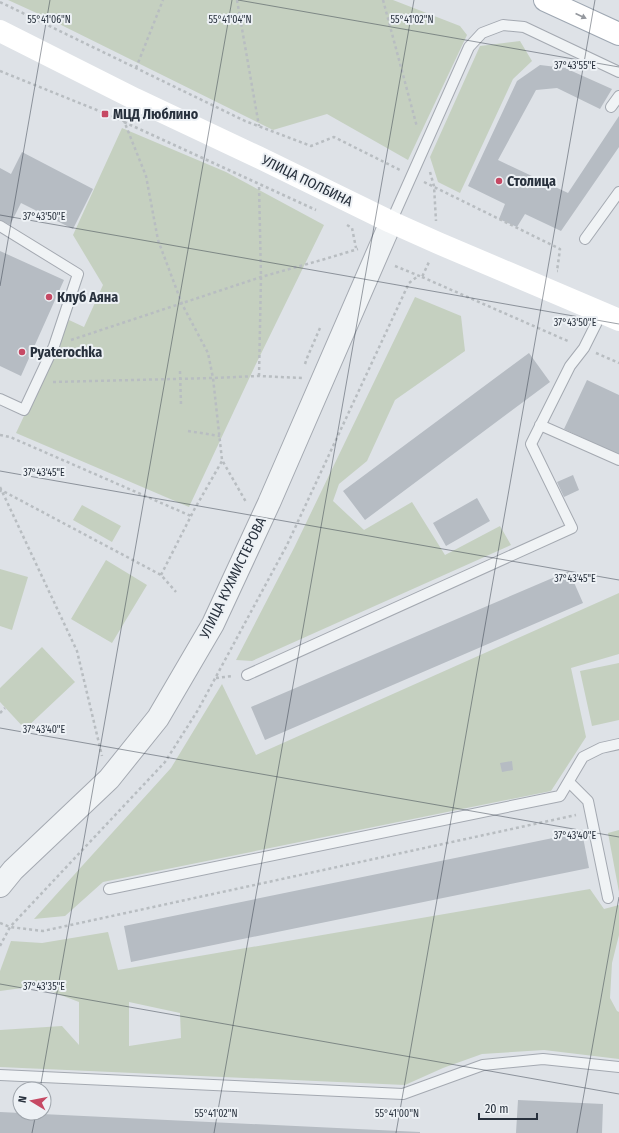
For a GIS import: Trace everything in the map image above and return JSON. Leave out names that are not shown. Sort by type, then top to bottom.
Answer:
[{"type":"main road","points":[[545,0],[619,34]]},
{"type":"main road","name":"УЛИЦА ПОЛБИНА","points":[[0,33],[391,222],[610,316]]},
{"type":"street","name":"УЛИЦА КУХМИСТЕРОВА","points":[[0,886],[13,870],[109,779],[158,718],[213,624],[269,503],[391,222]]},
{"type":"lane","points":[[391,222],[469,47],[482,33],[503,25],[524,27],[619,72]]},
{"type":"lane","points":[[611,107],[619,96]]},
{"type":"lane","points":[[585,238],[619,192]]},
{"type":"lane","points":[[0,226],[78,274],[54,346],[24,410],[0,399]]},
{"type":"lane","points":[[247,675],[572,528],[531,444],[570,366],[610,316]]},
{"type":"lane","points":[[540,425],[619,460]]},
{"type":"lane","points":[[109,889],[560,796],[583,758],[601,748],[619,744]]},
{"type":"lane","points":[[569,782],[588,801],[608,898]]},
{"type":"lane","points":[[0,1075],[403,1094],[483,1065],[543,1059],[619,1067]]},
{"type":"path","points":[[136,68],[163,0]]},
{"type":"path","points":[[237,0],[259,126]]},
{"type":"path","points":[[383,0],[419,134]]},
{"type":"path","points":[[0,2],[245,121],[312,146],[334,137],[560,249],[557,271],[564,274]]},
{"type":"path","points":[[0,71],[124,121],[259,185],[316,210]]},
{"type":"path","points":[[124,121],[146,176],[158,240],[182,304],[208,353],[213,378],[222,460],[248,504]]},
{"type":"path","points":[[422,278],[438,243],[434,186],[430,171]]},
{"type":"path","points":[[259,185],[261,277],[259,376]]},
{"type":"path","points":[[344,223],[352,228],[356,248],[352,256]]},
{"type":"path","points":[[54,346],[261,277],[325,259],[356,248],[619,363]]},
{"type":"path","points":[[304,371],[306,358],[324,322]]},
{"type":"path","points":[[180,371],[180,405]]},
{"type":"path","points":[[37,382],[259,376],[303,378],[301,385]]},
{"type":"path","points":[[188,431],[220,436]]},
{"type":"path","points":[[0,435],[10,436],[191,516]]},
{"type":"path","points":[[161,575],[222,460]]},
{"type":"path","points":[[0,490],[161,575],[176,592]]},
{"type":"path","points":[[0,490],[77,651],[102,756],[107,752]]},
{"type":"path","points":[[0,713],[5,708]]},
{"type":"path","points":[[0,922],[10,927],[43,931],[590,812]]},
{"type":"path","points":[[0,946],[10,927]]},
{"type":"green space","points":[[8,0],[393,0],[460,26],[467,35],[408,160],[327,114],[273,130]]},
{"type":"green space","points":[[520,41],[532,61],[513,79],[460,193],[438,182],[430,157],[480,46]]},
{"type":"green space","points":[[122,128],[226,172],[324,225],[255,366],[189,507],[16,433],[69,320],[84,327],[103,285],[73,235]]},
{"type":"green space","points":[[415,297],[461,316],[465,351],[395,400],[367,461],[339,484],[333,501],[364,530],[412,502],[445,555],[500,526],[511,545],[252,661],[236,660],[294,548]]},
{"type":"green space","points":[[82,505],[121,526],[112,542],[73,520]]},
{"type":"green space","points":[[106,560],[147,585],[112,643],[71,619]]},
{"type":"green space","points":[[0,569],[28,577],[12,630],[0,626]]},
{"type":"green space","points":[[619,593],[619,654],[571,668],[586,737],[551,791],[103,882],[65,916],[34,919],[171,768],[222,684],[256,755]]},
{"type":"green space","points":[[42,647],[75,682],[25,729],[0,702],[0,688]]},
{"type":"green space","points":[[619,663],[619,720],[592,726],[580,671]]},
{"type":"green space","points":[[619,830],[619,892],[608,833]]},
{"type":"green space","points":[[590,889],[604,909],[619,905],[619,935],[612,963],[610,998],[619,1012],[619,1059],[544,1050],[482,1054],[443,1068],[405,1085],[0,1067],[0,1030],[62,1026],[79,1045],[79,1002],[37,986],[0,991],[0,971],[11,941],[42,943],[108,932],[118,970]],"holes":[[[129,1002],[180,1013],[181,1038],[129,1046]]]},
{"type":"building","points":[[540,65],[565,68],[612,89],[600,109],[557,88],[536,90],[498,160],[568,193],[619,116],[619,147],[561,231],[525,214],[517,227],[499,219],[505,204],[468,186],[517,81]]},
{"type":"building","points":[[22,152],[93,189],[73,229],[21,203],[10,225],[0,220],[0,168],[11,174]]},
{"type":"building","points":[[0,251],[64,280],[21,376],[0,366]]},
{"type":"building","points":[[529,353],[550,382],[365,520],[343,491]]},
{"type":"building","points":[[587,380],[619,395],[619,455],[564,429]]},
{"type":"building","points":[[573,475],[579,490],[564,497],[557,482]]},
{"type":"building","points":[[477,498],[490,521],[446,546],[433,523]]},
{"type":"building","points":[[569,571],[583,603],[265,740],[251,707]]},
{"type":"building","points":[[512,761],[513,770],[502,772],[500,763]]},
{"type":"building","points":[[582,832],[589,868],[131,962],[124,926]]},
{"type":"building","points":[[518,1100],[603,1104],[602,1133],[516,1133]]},
{"type":"building","points":[[0,1112],[12,1113],[12,1121],[52,1121],[52,1114],[420,1132],[420,1133],[0,1133]]},
{"type":"place","name":"МЦД Люблино","points":[[105,114]]},
{"type":"place","name":"Столица","points":[[499,181]]},
{"type":"place","name":"Клуб Аяна","points":[[49,297]]},
{"type":"place","name":"Pyaterochka","points":[[22,352]]}]
